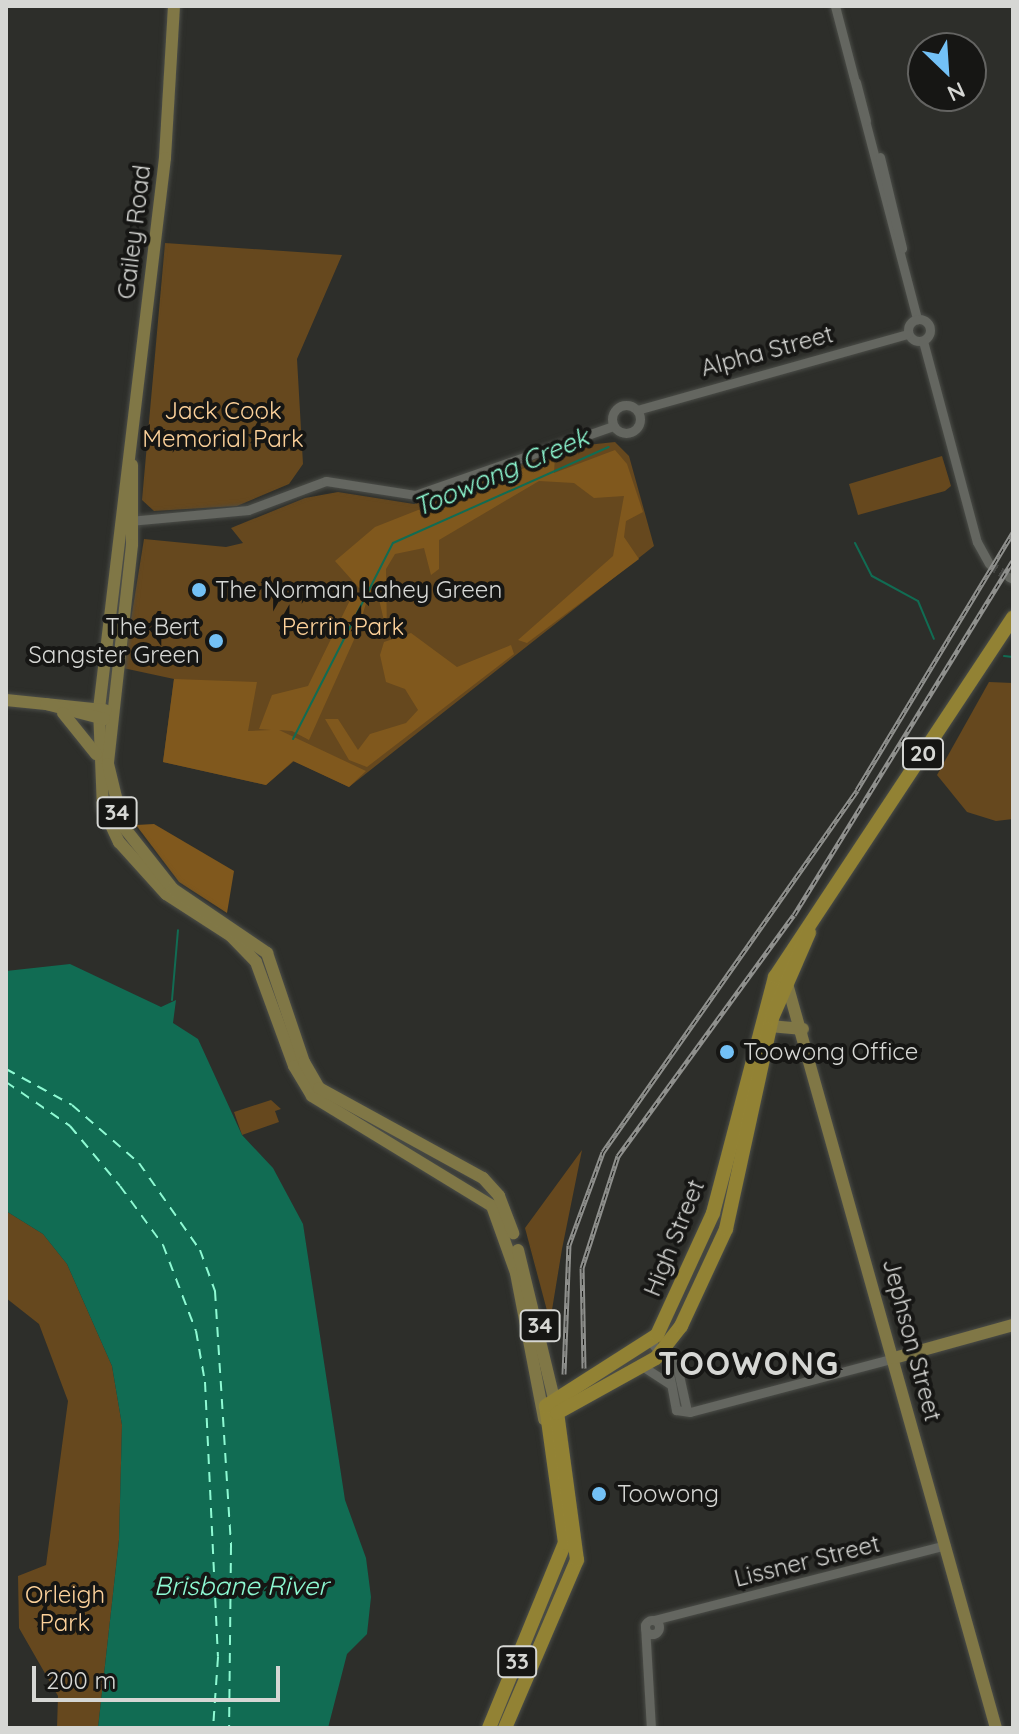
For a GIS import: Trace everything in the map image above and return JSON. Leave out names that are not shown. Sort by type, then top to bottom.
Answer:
[{"type":"highway","name":"20","points":[[783,973],[813,921],[1013,618]]},
{"type":"highway","name":"High Street","points":[[659,1345],[726,1229],[783,973]]},
{"type":"highway","name":"High Street","points":[[659,1345],[713,1213],[783,973]]},
{"type":"highway","points":[[549,1405],[573,1403],[642,1366],[659,1345]]},
{"type":"highway","points":[[549,1405],[659,1345]]},
{"type":"highway","name":"33","points":[[489,1728],[546,1595],[565,1535],[549,1405]]},
{"type":"highway","name":"33","points":[[505,1728],[561,1600],[579,1548],[549,1405]]},
{"type":"main road","name":"Gailey Road","points":[[174,6],[128,521],[98,757],[108,824],[153,881],[256,962],[294,1066],[312,1096],[348,1125],[464,1183],[487,1200],[503,1227],[549,1405]]},
{"type":"main road","name":"Gailey Road","points":[[128,521],[101,688],[109,780],[117,813],[167,883],[267,953],[304,1062],[325,1093],[471,1171],[493,1188],[507,1214],[549,1405]]},
{"type":"main road","points":[[66,707],[101,688]]},
{"type":"main road","points":[[6,700],[105,715]]},
{"type":"main road","name":"34","points":[[66,707],[98,757]]},
{"type":"main road","name":"Jephson Street","points":[[783,973],[803,1029],[996,1728]]},
{"type":"main road","points":[[770,1026],[803,1029]]},
{"type":"main road","points":[[894,1358],[1013,1325]]},
{"type":"street","points":[[835,6],[917,319],[930,328],[923,341],[977,542],[989,564]]},
{"type":"street","points":[[917,319],[908,334],[923,341]]},
{"type":"street","name":"Alpha Street","points":[[637,410],[908,334]]},
{"type":"street","points":[[128,521],[248,510],[319,481],[415,495],[613,426],[633,431],[637,410],[619,406],[613,426]]},
{"type":"street","points":[[659,1345],[681,1411]]},
{"type":"street","points":[[659,1345],[681,1411]]},
{"type":"street","points":[[681,1411],[894,1358]]},
{"type":"street","points":[[642,1366],[660,1371],[675,1391]]},
{"type":"street","name":"Lissner Street","points":[[651,1728],[645,1657],[653,1627],[679,1616],[946,1545]]},
{"type":"green space","name":"Jack Cook Memorial Park","points":[[165,243],[342,255],[297,359],[303,464],[289,484],[237,506],[154,511],[142,500]]},
{"type":"green space","name":"Perrin Park","points":[[615,442],[629,456],[654,546],[349,787],[294,761],[266,785],[163,762],[174,679],[123,668],[144,539],[226,547],[243,543],[231,528],[305,498],[338,492],[414,504],[568,447]]},
{"type":"green space","points":[[615,450],[627,464],[643,512],[626,521],[624,537],[639,559],[527,643],[518,640],[613,556],[624,496],[594,498],[574,483],[539,481],[439,540],[439,569],[431,575],[424,548],[395,554],[386,569],[387,634],[378,595],[359,588],[335,561],[375,527],[555,456],[554,473]]},
{"type":"green space","points":[[942,456],[951,486],[945,491],[858,515],[849,484]]},
{"type":"green space","points":[[353,594],[367,600],[357,633],[309,740],[292,731],[279,730],[366,771],[349,787],[293,761],[266,785],[163,762],[174,679],[257,682],[248,731],[271,730],[259,729],[272,695],[308,686]]},
{"type":"green space","points":[[411,633],[457,667],[511,645],[514,654],[367,767],[349,760],[325,719],[338,719],[358,750],[370,734],[406,723],[418,710],[405,689],[386,682],[380,655],[384,642]]},
{"type":"green space","points":[[989,682],[1013,683],[1013,819],[996,821],[967,812],[937,775]]},
{"type":"green space","points":[[154,824],[234,871],[227,913],[179,882],[136,825]]},
{"type":"green space","points":[[271,1100],[281,1109],[275,1111],[279,1122],[242,1135],[234,1112]]},
{"type":"green space","points":[[582,1150],[562,1249],[550,1322],[525,1228]]},
{"type":"green space","name":"Orleigh Park","points":[[6,1211],[43,1234],[67,1264],[112,1366],[122,1425],[119,1540],[98,1728],[57,1728],[58,1696],[19,1628],[18,1576],[46,1565],[68,1401],[39,1324],[6,1298]]},
{"type":"water","name":"Brisbane River","points":[[70,964],[161,1007],[176,1000],[173,1023],[198,1039],[242,1135],[273,1168],[303,1224],[345,1500],[366,1558],[371,1597],[367,1634],[347,1654],[328,1728],[98,1728],[119,1540],[122,1425],[112,1366],[67,1264],[43,1234],[6,1211],[6,971]]},
{"type":"waterway","name":"Toowong Creek","points":[[293,739],[393,543],[609,447]]},
{"type":"waterway","name":"Toowong Creek","points":[[855,543],[872,576],[918,601],[934,639]]},
{"type":"waterway","name":"Toowong Creek","points":[[1004,656],[1013,657]]},
{"type":"waterway","name":"Toowong Creek","points":[[172,1000],[178,930]]},
{"type":"ferry route","points":[[6,1069],[72,1105],[139,1163],[200,1250],[215,1291],[231,1545],[229,1728]]},
{"type":"ferry route","points":[[6,1082],[70,1126],[120,1186],[163,1245],[196,1331],[205,1382],[218,1657],[213,1728]]},
{"type":"tunnel","points":[[989,564],[1009,577]]},
{"type":"railway","points":[[564,1374],[569,1245],[603,1152],[857,790],[1013,532]]},
{"type":"railway","points":[[584,1368],[582,1268],[618,1156],[794,915],[1013,561]]},
{"type":"place","name":"The Norman Lahey Green","points":[[199,590]]},
{"type":"place","name":"The Bert Sangster Green","points":[[216,641]]},
{"type":"place","name":"Toowong Office","points":[[727,1052]]},
{"type":"place","name":"Toowong","points":[[599,1494]]},
{"type":"district","name":"TOOWONG","points":[[749,1363]]}]
